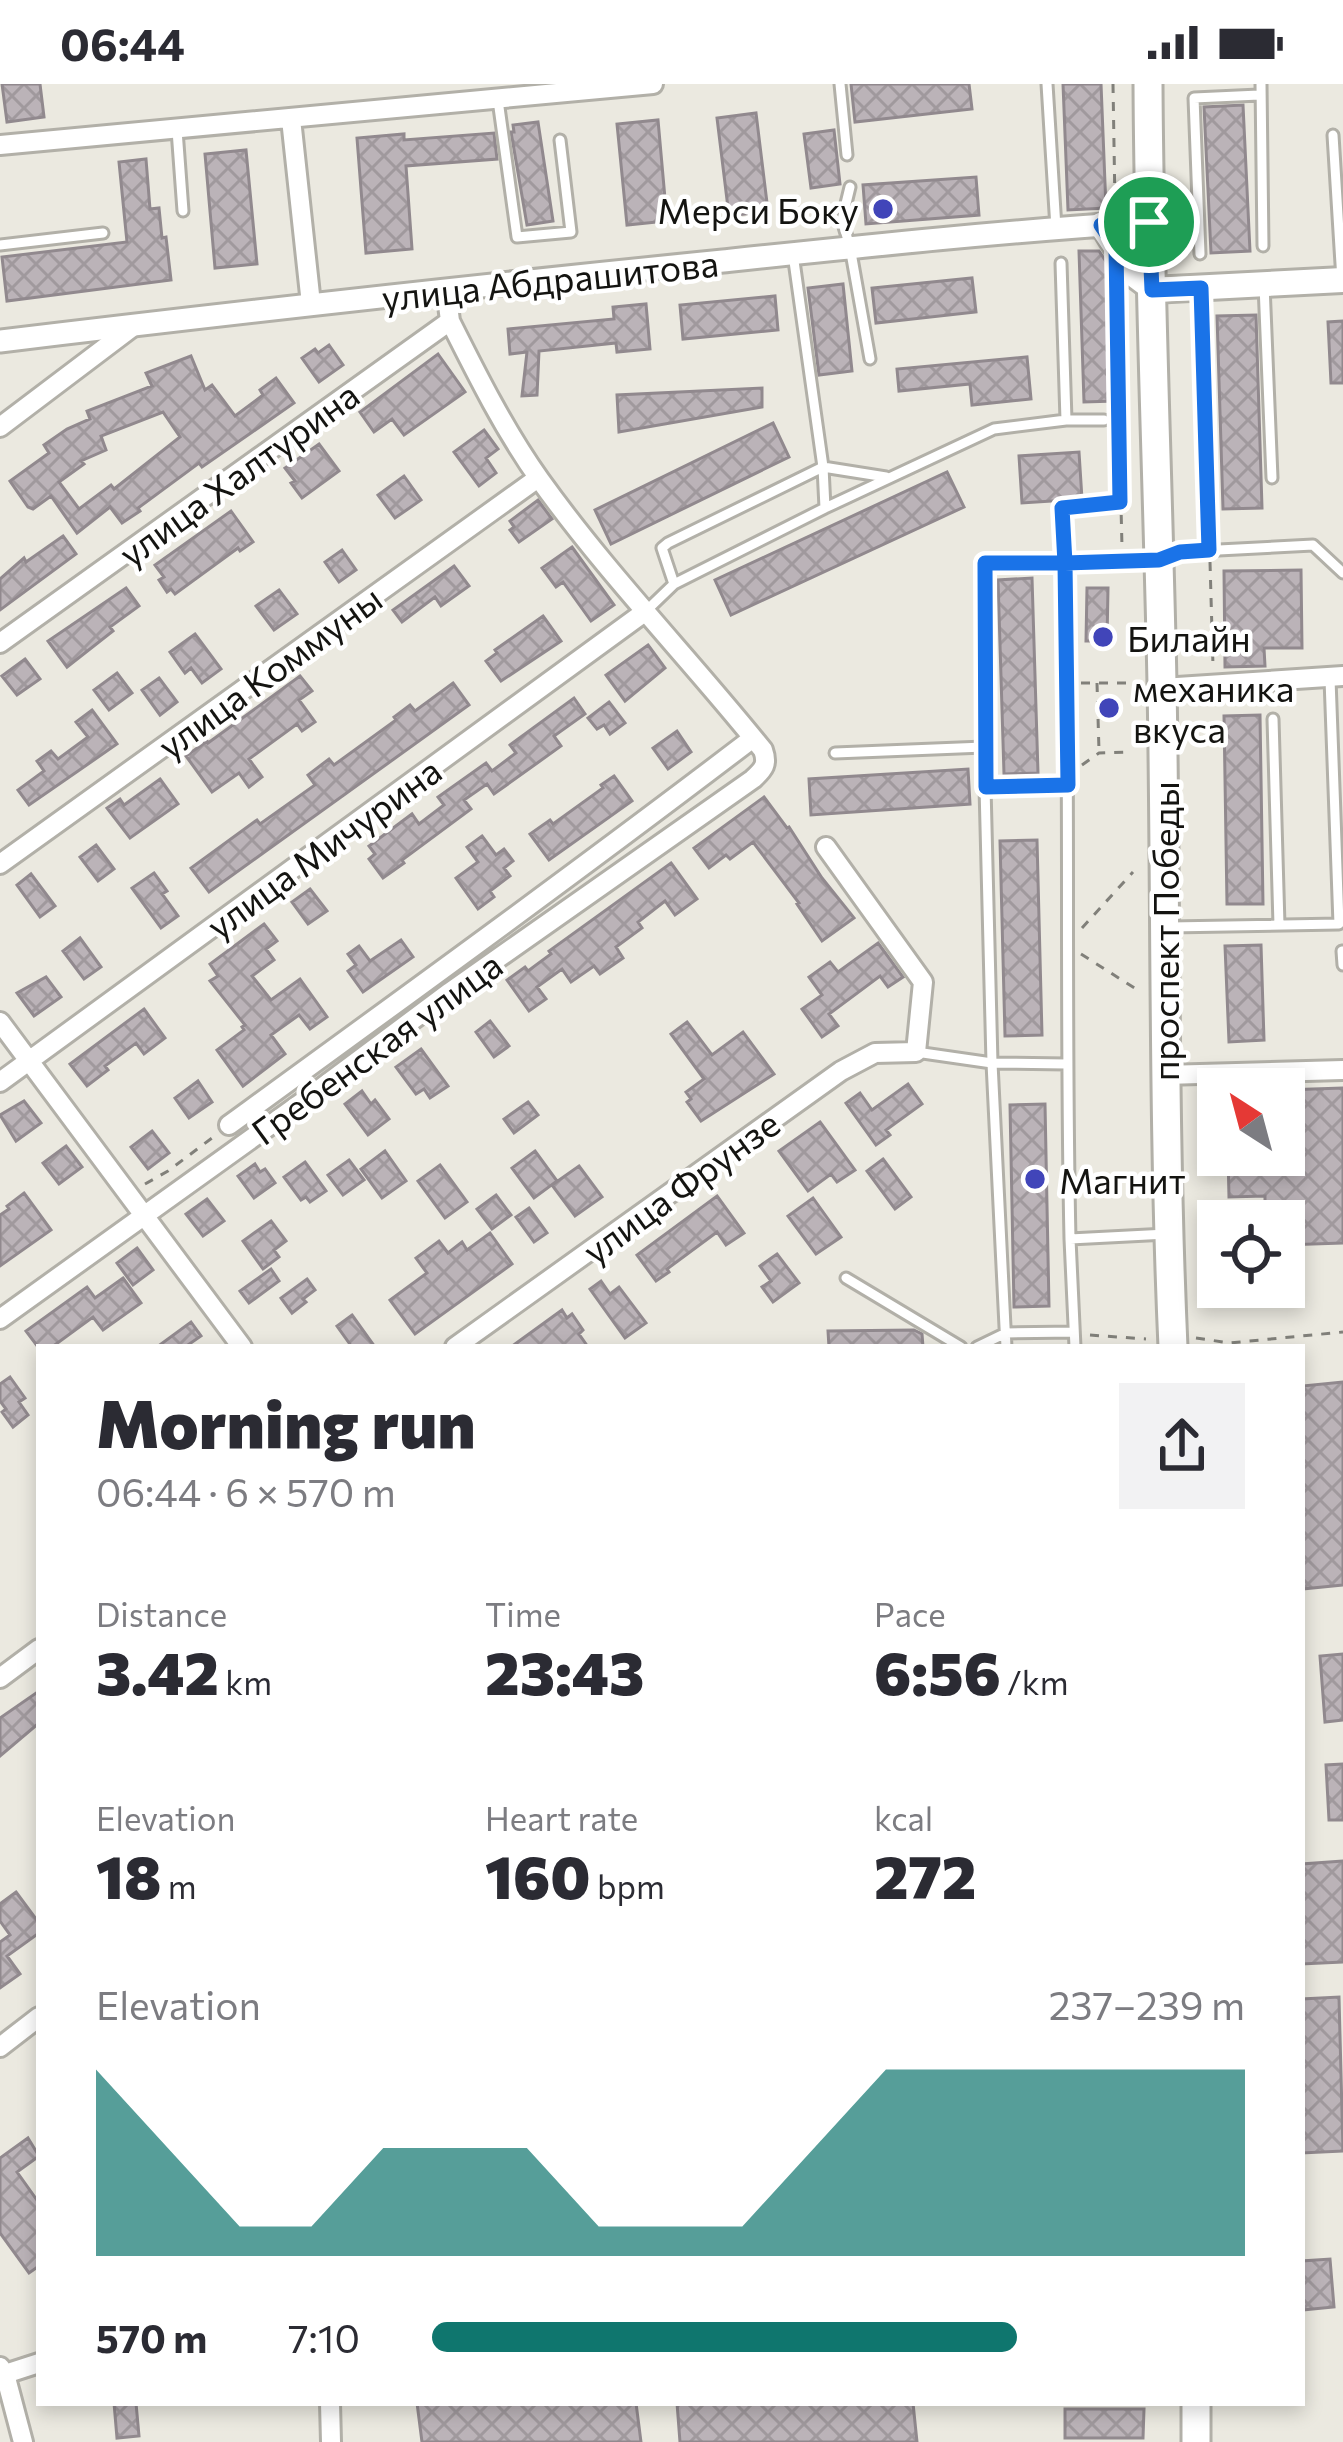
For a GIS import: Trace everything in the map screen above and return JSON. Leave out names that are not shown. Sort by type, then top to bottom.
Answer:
[{"type":"main road","name":"проспект Победы","points":[[1148,84],[1172,1342]]},
{"type":"main road","points":[[1152,290],[1343,280]]},
{"type":"main road","points":[[1196,2406],[1196,2442]]},
{"type":"street","points":[[0,146],[642,85]]},
{"type":"street","points":[[290,119],[311,304]]},
{"type":"street","name":"улица Абдрашитова","points":[[0,340],[850,247],[1056,228],[1111,232],[1149,222]]},
{"type":"street","points":[[1111,232],[1132,275],[1152,290]]},
{"type":"street","points":[[446,289],[450,321],[482,386],[538,478],[753,738]]},
{"type":"street","name":"улица Халтурина","points":[[0,644],[450,321]]},
{"type":"street","points":[[0,428],[135,325]]},
{"type":"street","name":"улица Коммуны","points":[[0,865],[538,478]]},
{"type":"street","name":"улица Мичурина","points":[[0,1082],[646,611]]},
{"type":"street","points":[[1162,688],[1337,676]]},
{"type":"street","name":"Гребенская улица","points":[[0,1318],[753,779],[766,759],[753,738],[558,887],[229,1125]]},
{"type":"street","points":[[826,847],[923,982],[916,1052]]},
{"type":"street","points":[[0,1022],[240,1344]]},
{"type":"street","name":"улица Фрунзе","points":[[459,1344],[841,1071],[875,1052],[916,1052]]},
{"type":"street","points":[[1164,1075],[1343,1070]]},
{"type":"street","points":[[0,1678],[36,1651]]},
{"type":"street","points":[[0,2047],[36,2019]]},
{"type":"street","points":[[23,2442],[2,2373],[36,2364]]},
{"type":"street","points":[[330,2406],[331,2442]]},
{"type":"lane","points":[[840,84],[847,155]]},
{"type":"lane","points":[[1047,84],[1056,228]]},
{"type":"lane","points":[[1200,254],[1194,98],[1260,90],[1263,246]]},
{"type":"lane","points":[[499,100],[518,237],[572,232],[560,140]]},
{"type":"lane","points":[[177,130],[183,212]]},
{"type":"lane","points":[[1333,135],[1343,280]]},
{"type":"lane","points":[[850,187],[842,220],[870,359]]},
{"type":"lane","points":[[0,244],[103,233]]},
{"type":"lane","points":[[793,254],[824,466],[825,508]]},
{"type":"lane","points":[[1061,262],[1066,420]]},
{"type":"lane","points":[[1264,285],[1272,478]]},
{"type":"lane","points":[[646,611],[674,584],[994,429],[1104,420]]},
{"type":"lane","points":[[674,584],[662,548],[668,543],[824,466],[889,478]]},
{"type":"lane","points":[[1006,1344],[992,1064],[985,563],[1159,560],[1180,552],[1313,544],[1343,573]]},
{"type":"lane","points":[[1065,563],[1066,1064],[1075,1344]]},
{"type":"lane","points":[[1164,927],[1339,925],[1337,676]]},
{"type":"lane","points":[[1273,719],[1279,926]]},
{"type":"lane","points":[[835,753],[984,747]]},
{"type":"lane","points":[[986,787],[1068,780]]},
{"type":"lane","points":[[1342,951],[1343,964]]},
{"type":"lane","points":[[916,1052],[992,1064],[1066,1064]]},
{"type":"lane","points":[[1070,1238],[1167,1234]]},
{"type":"lane","points":[[846,1278],[957,1344]]},
{"type":"lane","points":[[984,1344],[1006,1334],[1074,1332]]},
{"type":"path","points":[[1113,84],[1111,232],[1122,561]]},
{"type":"path","points":[[1201,288],[1214,686]]},
{"type":"path","points":[[1065,563],[1062,508],[1120,502]]},
{"type":"path","points":[[1068,683],[1127,683]]},
{"type":"path","points":[[1097,683],[1099,753]]},
{"type":"path","points":[[1068,780],[1099,753],[1130,752]]},
{"type":"path","points":[[1133,872],[1067,945],[1136,988]]},
{"type":"path","points":[[128,1194],[229,1125]]},
{"type":"path","points":[[1074,1332],[1104,1338],[1230,1343],[1343,1333]]},
{"type":"building","points":[[2,84],[40,84],[44,117],[7,122]]},
{"type":"building","points":[[851,84],[969,84],[972,109],[855,122]]},
{"type":"building","points":[[1063,84],[1101,84],[1106,208],[1068,210]]},
{"type":"building","points":[[1243,105],[1250,251],[1211,253],[1204,107]]},
{"type":"building","points":[[756,113],[768,211],[729,216],[717,118]]},
{"type":"building","points":[[658,120],[667,221],[627,225],[617,124]]},
{"type":"building","points":[[538,122],[553,221],[527,225],[511,132],[513,125]]},
{"type":"building","points":[[834,130],[840,184],[811,188],[804,134]]},
{"type":"building","points":[[494,133],[497,159],[406,166],[412,249],[366,253],[357,138],[404,134],[404,140]]},
{"type":"building","points":[[246,150],[257,264],[215,268],[205,154]]},
{"type":"building","points":[[146,159],[150,209],[159,208],[171,280],[7,301],[2,257],[127,242],[119,162]]},
{"type":"building","points":[[976,177],[979,215],[866,224],[863,185]]},
{"type":"building","points":[[1079,251],[1099,251],[1111,269],[1115,401],[1084,402]]},
{"type":"building","points":[[972,278],[976,312],[876,323],[872,288]]},
{"type":"building","points":[[843,284],[852,371],[819,375],[808,288]]},
{"type":"building","points":[[775,296],[778,330],[683,339],[680,305]]},
{"type":"building","points":[[646,304],[650,349],[617,352],[616,343],[539,351],[537,395],[522,396],[527,352],[510,354],[508,329],[614,319],[613,307]]},
{"type":"building","points":[[1256,315],[1262,508],[1223,509],[1217,316]]},
{"type":"building","points":[[1343,321],[1343,383],[1331,383],[1328,322]]},
{"type":"building","points":[[329,345],[343,365],[319,382],[302,358]]},
{"type":"building","points":[[438,354],[465,392],[404,435],[392,419],[374,432],[360,412]]},
{"type":"building","points":[[191,356],[205,390],[212,385],[235,416],[263,395],[260,390],[276,378],[294,403],[202,467],[199,463],[122,523],[110,507],[77,533],[51,496],[33,509],[28,507],[10,481],[49,453],[44,445],[90,419],[87,411],[152,386],[146,373]],"holes":[[[163,412],[180,437],[114,489],[111,485],[79,509],[59,482],[84,464],[81,461],[106,450],[101,436]]]},
{"type":"building","points":[[1027,357],[1031,399],[972,405],[970,384],[899,391],[897,369]]},
{"type":"building","points":[[762,388],[762,407],[619,432],[617,395]]},
{"type":"building","points":[[773,423],[789,457],[611,544],[595,510]]},
{"type":"building","points":[[484,430],[498,449],[486,458],[496,473],[479,486],[454,452]]},
{"type":"building","points":[[319,444],[339,471],[302,498],[285,468]]},
{"type":"building","points":[[1079,452],[1082,499],[1022,503],[1019,456]]},
{"type":"building","points":[[947,472],[964,507],[731,615],[715,580]]},
{"type":"building","points":[[404,476],[421,500],[395,518],[378,495]]},
{"type":"building","points":[[538,500],[552,519],[519,542],[510,521]]},
{"type":"building","points":[[231,511],[253,542],[175,594],[171,589],[167,592],[155,565]]},
{"type":"building","points":[[63,536],[76,554],[0,610],[0,579],[24,558],[26,562]]},
{"type":"building","points":[[572,547],[614,605],[591,621],[563,582],[556,587],[542,568]]},
{"type":"building","points":[[342,550],[356,570],[339,582],[325,562]]},
{"type":"building","points":[[454,566],[469,586],[441,606],[435,597],[402,622],[393,610]]},
{"type":"building","points":[[1301,570],[1302,648],[1264,648],[1265,666],[1225,667],[1224,571]]},
{"type":"building","points":[[1032,578],[1038,773],[1004,774],[998,580]]},
{"type":"building","points":[[126,588],[139,606],[67,667],[48,641]]},
{"type":"building","points":[[1087,588],[1108,588],[1107,641],[1086,641]]},
{"type":"building","points":[[279,590],[297,614],[274,630],[256,606]]},
{"type":"building","points":[[543,616],[561,641],[501,681],[486,661]]},
{"type":"building","points":[[195,634],[221,669],[202,683],[191,668],[185,673],[170,652]]},
{"type":"building","points":[[648,645],[665,668],[625,701],[606,675]]},
{"type":"building","points":[[25,659],[40,679],[17,695],[2,676]]},
{"type":"building","points":[[117,673],[132,693],[109,710],[94,690]]},
{"type":"building","points":[[300,676],[312,691],[299,700],[315,722],[302,731],[297,724],[249,759],[262,777],[249,787],[239,773],[212,792],[186,756]]},
{"type":"building","points":[[159,678],[177,702],[160,715],[142,690]]},
{"type":"building","points":[[453,683],[469,705],[209,892],[191,868],[315,785],[308,775],[329,759],[334,765],[410,705],[415,711]]},
{"type":"building","points":[[574,698],[585,714],[554,736],[561,746],[494,794],[487,784],[464,800],[471,809],[383,878],[369,859],[375,854],[369,846],[412,814],[419,824],[444,805],[438,797],[486,763],[492,771],[516,753],[510,745]]},
{"type":"building","points":[[609,702],[625,723],[610,734],[604,725],[597,729],[588,718]]},
{"type":"building","points":[[92,710],[117,744],[29,805],[18,790],[44,771],[37,761],[51,751],[58,759],[88,737],[76,722]]},
{"type":"building","points":[[1260,715],[1263,904],[1227,904],[1224,716]]},
{"type":"building","points":[[677,731],[691,752],[668,769],[653,748]]},
{"type":"building","points":[[968,769],[970,804],[811,815],[809,779]]},
{"type":"building","points":[[614,776],[632,801],[549,860],[530,834],[550,820],[553,824]]},
{"type":"building","points":[[160,779],[178,804],[130,838],[107,808],[120,799],[124,805]]},
{"type":"building","points":[[764,797],[854,918],[822,941],[753,842],[709,868],[694,848]]},
{"type":"building","points":[[482,836],[496,855],[504,849],[513,861],[504,868],[510,876],[490,891],[494,897],[478,909],[456,878],[478,862],[467,847]]},
{"type":"building","points":[[1037,840],[1042,1035],[1005,1036],[1000,841]]},
{"type":"building","points":[[96,845],[114,869],[98,881],[80,857]]},
{"type":"building","points":[[671,863],[697,899],[675,915],[665,901],[638,922],[642,928],[616,947],[623,958],[600,974],[594,966],[571,982],[562,969],[537,987],[546,999],[529,1011],[507,980],[525,967],[528,971]]},
{"type":"building","points":[[154,873],[178,916],[161,928],[132,888]]},
{"type":"building","points":[[31,874],[55,906],[40,917],[17,885]]},
{"type":"building","points":[[310,889],[327,911],[308,924],[292,902]]},
{"type":"building","points":[[264,924],[277,941],[266,949],[274,960],[252,976],[271,1000],[300,979],[327,1017],[310,1029],[299,1015],[271,1035],[285,1054],[243,1086],[217,1050],[245,1025],[210,981],[218,976],[210,964]]},
{"type":"building","points":[[80,938],[101,967],[84,979],[63,951]]},
{"type":"building","points":[[401,940],[413,957],[363,992],[348,971],[356,965],[348,954],[359,946],[370,961]]},
{"type":"building","points":[[878,943],[903,977],[888,987],[880,976],[829,1014],[838,1026],[822,1037],[802,1009],[822,995],[809,977],[830,962],[838,972]]},
{"type":"building","points":[[1261,945],[1264,1040],[1229,1042],[1225,946]]},
{"type":"building","points":[[46,977],[61,997],[34,1016],[17,993]]},
{"type":"building","points":[[144,1009],[165,1038],[144,1054],[136,1043],[87,1086],[70,1064]]},
{"type":"building","points":[[490,1021],[509,1046],[494,1057],[476,1032]]},
{"type":"building","points":[[687,1022],[712,1055],[743,1032],[774,1074],[701,1121],[687,1102],[691,1099],[686,1092],[704,1079],[671,1034]]},
{"type":"building","points":[[421,1049],[448,1086],[430,1098],[424,1089],[416,1094],[396,1067]]},
{"type":"building","points":[[198,1081],[212,1102],[189,1118],[175,1098]]},
{"type":"building","points":[[908,1084],[922,1104],[886,1130],[890,1135],[876,1145],[846,1103],[860,1093],[872,1110]]},
{"type":"building","points":[[1343,1088],[1343,1243],[1305,1244],[1305,1200],[1229,1197],[1228,1176],[1305,1176],[1305,1089]]},
{"type":"building","points":[[362,1091],[389,1119],[368,1135],[345,1104]]},
{"type":"building","points":[[24,1101],[41,1123],[16,1141],[0,1115]]},
{"type":"building","points":[[528,1102],[538,1115],[514,1133],[504,1119]]},
{"type":"building","points":[[1045,1104],[1049,1306],[1014,1307],[1010,1105]]},
{"type":"building","points":[[820,1122],[855,1170],[837,1182],[831,1174],[808,1191],[779,1151]]},
{"type":"building","points":[[152,1131],[169,1153],[148,1169],[131,1147]]},
{"type":"building","points":[[66,1146],[82,1167],[59,1184],[43,1163]]},
{"type":"building","points":[[385,1151],[406,1181],[382,1198],[361,1169]]},
{"type":"building","points":[[535,1151],[557,1181],[534,1198],[512,1168]]},
{"type":"building","points":[[883,1159],[911,1197],[895,1209],[867,1171]]},
{"type":"building","points":[[349,1160],[364,1180],[343,1195],[328,1175]]},
{"type":"building","points":[[305,1162],[326,1191],[310,1202],[306,1197],[301,1200],[284,1177]]},
{"type":"building","points":[[255,1164],[275,1183],[254,1198],[238,1176]]},
{"type":"building","points":[[440,1165],[467,1202],[445,1218],[418,1181]]},
{"type":"building","points":[[579,1166],[602,1197],[575,1216],[552,1185]]},
{"type":"building","points":[[24,1193],[51,1230],[0,1266],[0,1215]]},
{"type":"building","points":[[496,1195],[511,1215],[492,1229],[477,1209]]},
{"type":"building","points":[[717,1196],[744,1233],[726,1245],[717,1232],[656,1281],[637,1255]]},
{"type":"building","points":[[813,1198],[841,1237],[816,1254],[788,1216]]},
{"type":"building","points":[[207,1199],[224,1221],[203,1236],[186,1214]]},
{"type":"building","points":[[529,1208],[547,1233],[534,1242],[516,1217]]},
{"type":"building","points":[[271,1221],[286,1241],[274,1250],[279,1257],[263,1269],[243,1241]]},
{"type":"building","points":[[490,1233],[512,1264],[415,1334],[390,1300],[427,1273],[416,1258],[439,1241],[448,1253],[462,1242],[467,1250]]},
{"type":"building","points":[[137,1248],[153,1270],[133,1285],[117,1263]]},
{"type":"building","points":[[777,1254],[799,1283],[773,1302],[762,1287],[771,1281],[760,1266]]},
{"type":"building","points":[[271,1269],[279,1281],[249,1303],[240,1291]]},
{"type":"building","points":[[123,1278],[141,1303],[103,1330],[93,1317],[56,1344],[36,1344],[26,1331],[87,1287],[95,1298]]},
{"type":"building","points":[[307,1279],[315,1290],[292,1313],[281,1298]]},
{"type":"building","points":[[601,1281],[610,1294],[619,1287],[646,1323],[625,1338],[590,1289]]},
{"type":"building","points":[[562,1310],[567,1318],[572,1314],[586,1344],[515,1344]]},
{"type":"building","points":[[352,1315],[373,1344],[350,1344],[337,1326]]},
{"type":"building","points":[[191,1322],[201,1336],[189,1344],[161,1344]]},
{"type":"building","points":[[914,1330],[922,1334],[923,1344],[829,1344],[828,1331]]},
{"type":"building","points":[[10,1377],[25,1398],[19,1402],[28,1415],[13,1427],[0,1401],[0,1384]]},
{"type":"building","points":[[1343,1382],[1343,1585],[1305,1589],[1305,1386]]},
{"type":"building","points":[[1343,1654],[1343,1720],[1325,1722],[1320,1656]]},
{"type":"building","points":[[36,1693],[36,1726],[0,1756],[0,1718]]},
{"type":"building","points":[[1343,1764],[1343,1820],[1329,1820],[1326,1765]]},
{"type":"building","points":[[1343,1861],[1343,1962],[1305,1964],[1305,1864]]},
{"type":"building","points":[[16,1892],[36,1919],[36,1935],[7,1956],[20,1974],[0,1988],[0,1942],[10,1935],[0,1921],[0,1904]]},
{"type":"building","points":[[1339,1997],[1343,2151],[1305,2153],[1305,1999]]},
{"type":"building","points":[[28,2138],[36,2151],[36,2158],[17,2172],[36,2199],[36,2268],[29,2273],[0,2233],[0,2158]]},
{"type":"building","points":[[1330,2259],[1334,2307],[1305,2310],[1305,2261]]},
{"type":"building","points":[[114,2406],[136,2406],[139,2436],[117,2438]]},
{"type":"building","points":[[417,2406],[636,2406],[641,2442],[422,2442]]},
{"type":"building","points":[[677,2406],[913,2406],[917,2442],[680,2442]]},
{"type":"building","points":[[1065,2409],[1144,2409],[1143,2438],[1065,2438]]},
{"type":"place","name":"Мерси Боку","points":[[883,209]]},
{"type":"place","name":"Билайн","points":[[1103,637]]},
{"type":"place","name":"механика вкуса","points":[[1109,708]]},
{"type":"place","name":"Магнит","points":[[1035,1179]]},
{"type":"route","points":[[1149,222],[1101,225],[1116,247],[1120,502],[1062,508],[1065,563],[985,563],[986,787],[1068,785],[1065,563],[1159,560],[1180,552],[1209,550],[1201,288],[1152,290],[1149,222]]}]
